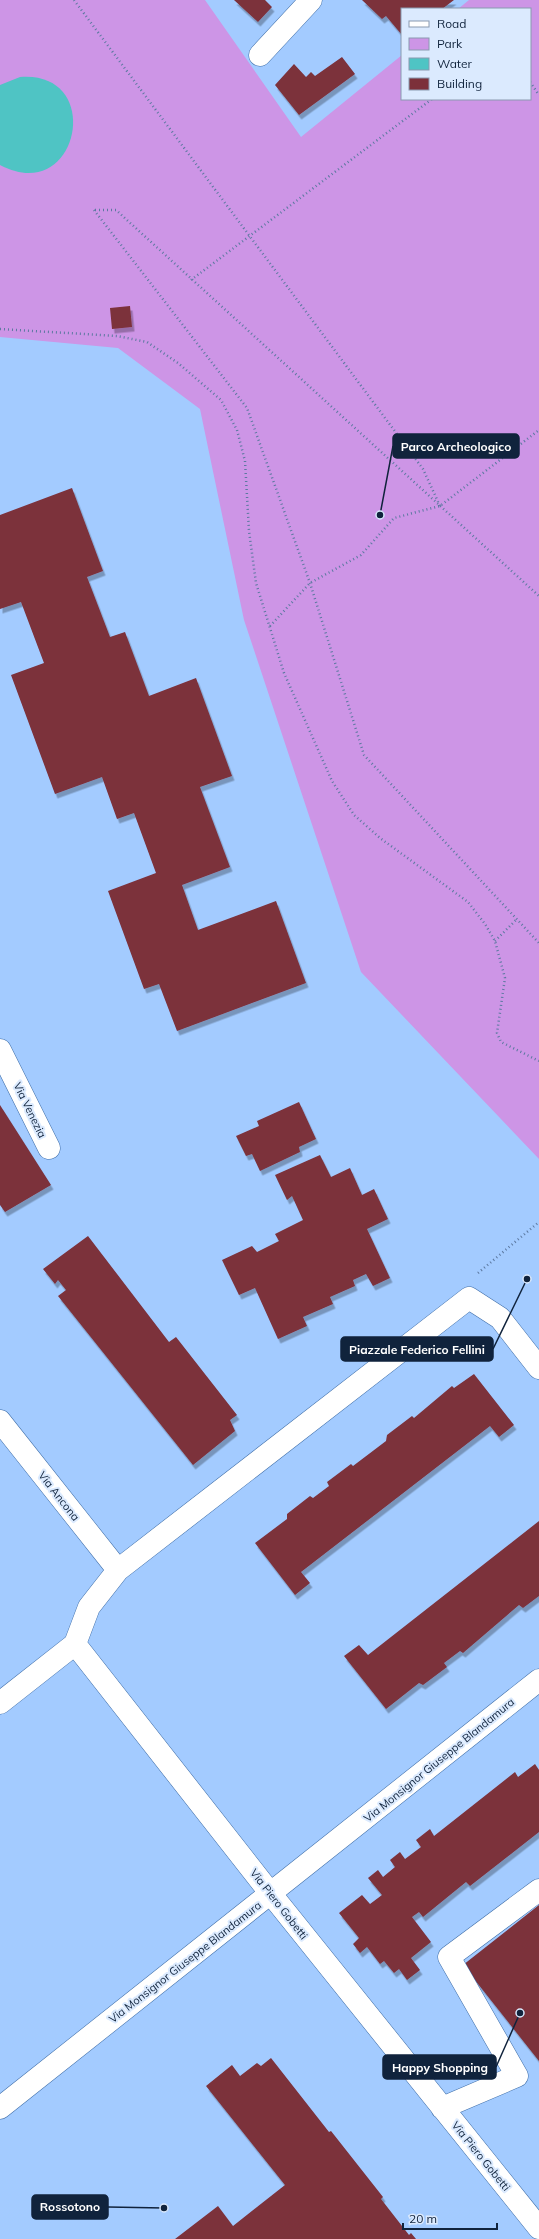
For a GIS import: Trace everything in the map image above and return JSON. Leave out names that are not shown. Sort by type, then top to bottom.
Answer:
[{"type":"street","points":[[260,55],[311,0]]},
{"type":"street","name":"Via Venezia","points":[[0,1050],[49,1148]]},
{"type":"street","points":[[0,1703],[75,1644],[89,1606],[118,1570],[469,1298],[500,1318],[539,1368]]},
{"type":"street","name":"Via Ancona","points":[[0,1421],[118,1570]]},
{"type":"street","name":"Via Piero Gobetti","points":[[75,1644],[271,1894],[539,2228]]},
{"type":"street","name":"Via Monsignor Giuseppe Blandamura","points":[[0,2108],[539,1680]]},
{"type":"street","points":[[442,2108],[517,2076],[449,1958],[539,1890]]},
{"type":"path","points":[[74,0],[423,469],[440,506]]},
{"type":"path","points":[[531,83],[539,95]]},
{"type":"path","points":[[192,280],[431,100]]},
{"type":"path","points":[[539,596],[116,210],[94,210],[247,408],[310,583],[364,756],[539,943]]},
{"type":"path","points":[[0,329],[117,336],[146,342],[178,363],[221,400],[237,430],[245,461],[249,531],[256,583],[284,673],[332,781],[354,815],[380,838],[468,902],[495,941],[505,978],[497,1033],[501,1042],[539,1061]]},
{"type":"path","points":[[270,627],[310,583],[361,555],[394,518],[440,506],[539,430]]},
{"type":"path","points":[[495,941],[517,919]]},
{"type":"path","points":[[469,1298],[478,1272],[539,1222]]},
{"type":"green space","points":[[0,0],[205,0],[301,137],[401,56],[401,100],[531,100],[531,8],[459,8],[469,0],[539,0],[539,1159],[361,972],[244,620],[200,409],[118,348],[0,337]]},
{"type":"water","points":[[20,77],[47,80],[64,94],[72,113],[72,134],[64,154],[49,168],[27,173],[0,165],[0,85]]},
{"type":"building","points":[[234,0],[265,0],[272,7],[258,22]]},
{"type":"building","points":[[362,0],[454,0],[443,8],[401,8],[401,34],[386,16],[382,19]]},
{"type":"building","points":[[342,57],[355,74],[299,115],[275,85],[294,64],[306,77],[311,72],[315,76]]},
{"type":"building","points":[[130,306],[132,327],[112,329],[110,308]]},
{"type":"building","points":[[72,488],[103,571],[87,577],[110,637],[125,632],[149,696],[196,678],[232,776],[200,787],[230,867],[182,885],[198,930],[276,901],[306,983],[177,1031],[159,984],[144,989],[108,891],[156,873],[134,813],[117,819],[102,777],[55,794],[11,675],[44,663],[21,602],[0,609],[0,515]]},
{"type":"building","points":[[299,1102],[316,1139],[299,1147],[300,1152],[260,1171],[252,1154],[246,1156],[236,1136],[259,1126],[257,1121]]},
{"type":"building","points":[[0,1105],[51,1185],[5,1212],[0,1205]]},
{"type":"building","points":[[320,1155],[331,1177],[350,1168],[362,1195],[374,1189],[388,1219],[367,1229],[390,1278],[373,1286],[366,1274],[353,1280],[355,1286],[330,1297],[333,1304],[303,1317],[307,1326],[278,1339],[255,1288],[239,1295],[222,1260],[252,1246],[257,1252],[279,1241],[275,1234],[303,1220],[292,1196],[287,1200],[275,1175]]},
{"type":"building","points":[[88,1236],[169,1342],[176,1337],[237,1415],[230,1420],[235,1431],[193,1465],[58,1296],[66,1290],[58,1280],[55,1284],[43,1269]]},
{"type":"building","points":[[474,1374],[514,1425],[499,1437],[490,1426],[301,1572],[310,1583],[295,1595],[255,1543],[287,1519],[287,1514],[310,1496],[313,1498],[329,1486],[327,1482],[351,1464],[353,1466],[386,1441],[387,1435],[412,1416],[414,1418],[452,1386],[454,1388]]},
{"type":"building","points":[[539,1521],[539,1596],[523,1608],[519,1605],[463,1653],[460,1651],[444,1663],[447,1667],[423,1685],[419,1683],[386,1709],[344,1656],[359,1645],[368,1655]]},
{"type":"building","points":[[535,1764],[539,1770],[539,1832],[470,1886],[466,1882],[423,1917],[419,1912],[412,1917],[431,1942],[411,1958],[420,1970],[407,1980],[399,1969],[394,1973],[384,1961],[380,1964],[367,1947],[360,1953],[353,1944],[359,1938],[339,1913],[362,1895],[370,1904],[382,1895],[368,1878],[378,1870],[383,1877],[395,1867],[390,1860],[400,1852],[405,1859],[421,1847],[416,1840],[430,1829],[434,1836],[515,1772],[518,1777]]},
{"type":"building","points":[[539,1905],[539,2061],[463,1965]]},
{"type":"building","points":[[271,2058],[329,2132],[331,2131],[383,2197],[381,2199],[409,2235],[411,2233],[416,2239],[175,2239],[218,2206],[233,2226],[285,2185],[206,2086],[232,2065],[240,2076],[257,2063],[261,2066]]},
{"type":"place","name":"Parco Archeologico","points":[[380,515]]},
{"type":"place","name":"Piazzale Federico Fellini","points":[[527,1279]]},
{"type":"place","name":"Happy Shopping","points":[[520,2013]]},
{"type":"place","name":"Rossotono","points":[[164,2208]]}]
